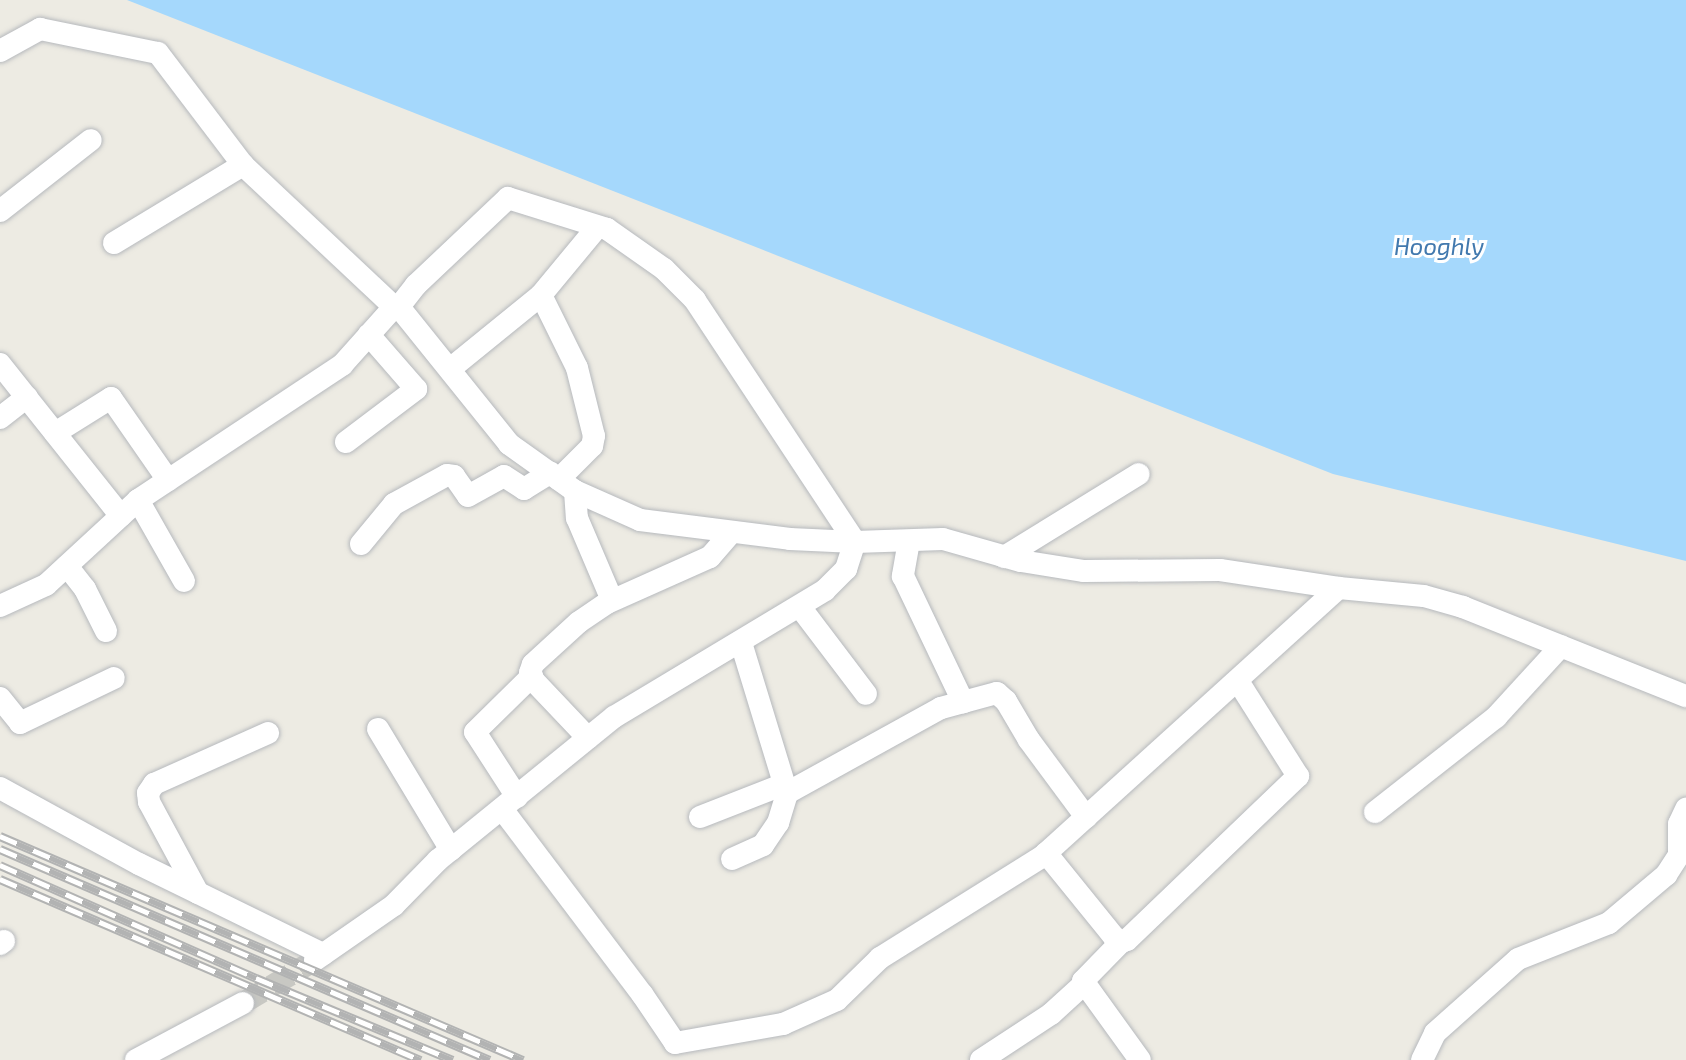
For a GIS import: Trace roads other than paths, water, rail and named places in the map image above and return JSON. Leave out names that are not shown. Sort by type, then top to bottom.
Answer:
[{"type":"street","points":[[0,51],[40,29],[158,53],[243,165],[396,307],[509,444],[561,481],[640,520],[731,533],[855,542],[954,541],[1004,557],[1084,571],[1220,570],[1441,599],[1686,696]]},
{"type":"street","points":[[0,211],[91,140]]},
{"type":"street","points":[[114,243],[243,165]]},
{"type":"street","points":[[0,606],[46,585],[138,500],[342,365],[416,285],[508,198],[598,226],[664,269],[695,300],[855,542]]},
{"type":"street","points":[[450,369],[541,295],[598,226]]},
{"type":"street","points":[[361,544],[394,504],[450,474],[468,496],[504,476],[522,489],[561,481],[592,446],[594,436],[577,368],[541,295]]},
{"type":"street","points":[[346,442],[416,389],[369,335]]},
{"type":"street","points":[[0,364],[121,516]]},
{"type":"street","points":[[0,418],[27,397]]},
{"type":"street","points":[[55,433],[111,398],[168,480]]},
{"type":"street","points":[[1004,557],[1139,474]]},
{"type":"street","points":[[561,481],[612,600]]},
{"type":"street","points":[[138,500],[184,581]]},
{"type":"street","points":[[731,533],[710,557],[612,600],[579,622],[533,664],[532,676],[475,732],[475,738],[510,803],[670,1039],[680,1044],[783,1024],[837,1000],[880,958],[1046,853],[1339,588]]},
{"type":"street","points":[[909,541],[903,576],[963,702]]},
{"type":"street","points":[[0,788],[319,957],[394,905],[451,850],[614,717],[800,607],[836,580],[846,569],[855,542]]},
{"type":"street","points":[[67,566],[85,589],[106,631]]},
{"type":"street","points":[[800,607],[866,694]]},
{"type":"street","points":[[732,859],[763,845],[778,823],[786,788],[741,643]]},
{"type":"street","points":[[1375,812],[1496,717],[1561,646]]},
{"type":"street","points":[[532,676],[588,738]]},
{"type":"street","points":[[0,698],[20,723],[114,678]]},
{"type":"street","points":[[981,1060],[1051,1014],[1084,984],[1085,976],[1298,776],[1238,681]]},
{"type":"street","points":[[700,817],[786,788],[941,708],[991,693],[1002,696],[1029,740],[1086,817]]},
{"type":"street","points":[[378,729],[451,850]]},
{"type":"street","points":[[198,893],[148,793],[154,784],[268,733]]},
{"type":"street","points":[[1422,1060],[1435,1033],[1518,959],[1609,923],[1666,875],[1679,855],[1679,824],[1686,809]]},
{"type":"street","points":[[1046,853],[1121,942]]},
{"type":"street","points":[[1084,984],[1140,1060]]},
{"type":"street","points":[[136,1060],[243,1003]]},
{"type":"water","name":"Hooghly","points":[[127,0],[1686,0],[1686,561],[1333,474]]},
{"type":"tunnel","points":[[243,1003],[315,960]]},
{"type":"railway","points":[[0,836],[523,1060]]},
{"type":"railway","points":[[0,849],[490,1060]]},
{"type":"railway","points":[[0,865],[256,978],[453,1060]]},
{"type":"railway","points":[[0,879],[421,1060]]}]
